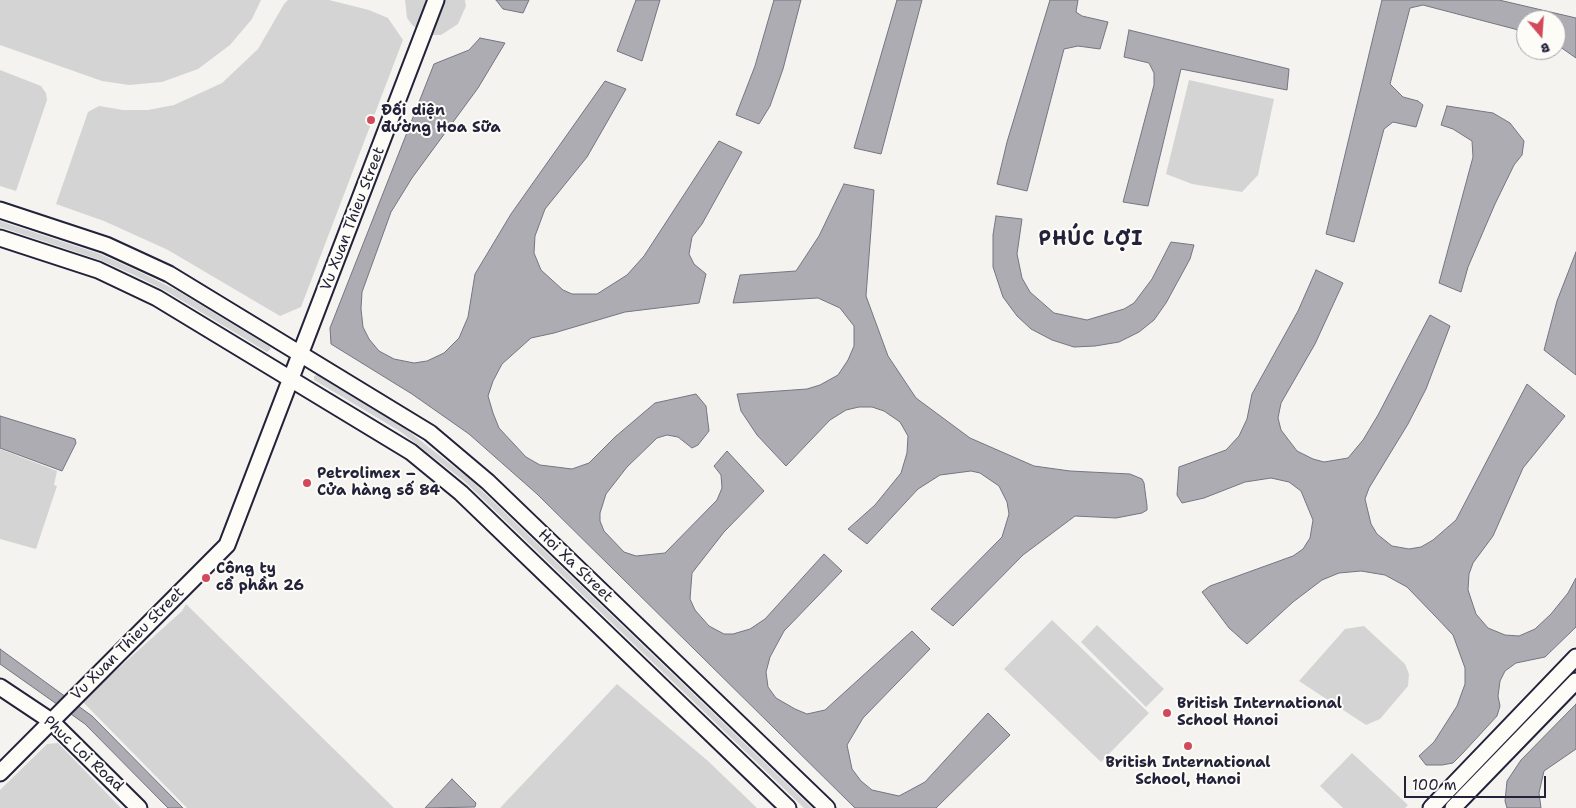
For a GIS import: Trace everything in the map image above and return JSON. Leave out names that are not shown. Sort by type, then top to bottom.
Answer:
[{"type":"main road","name":"Vu Xuan Thieu Street","points":[[0,773],[226,545],[292,378],[436,0]]},
{"type":"main road","name":"Hoi Xa Street","points":[[0,210],[106,245],[140,259],[408,418],[470,465],[827,808]]},
{"type":"main road","name":"Hoi Xa Street","points":[[0,238],[98,270],[129,284],[172,306],[393,439],[445,479],[788,808]]},
{"type":"main road","points":[[1431,808],[1576,657]]},
{"type":"main road","points":[[1453,808],[1576,681]]},
{"type":"main road","name":"Phuc Loi Road","points":[[0,687],[52,721],[139,808]]},
{"type":"shaded area","points":[[0,0],[261,0],[252,19],[230,45],[198,69],[162,82],[129,85],[102,81],[0,45]]},
{"type":"shaded area","points":[[288,0],[329,0],[369,10],[388,18],[403,40],[301,307],[280,316],[168,250],[104,221],[56,204],[88,112],[99,106],[123,110],[148,110],[174,105],[222,83],[258,49]]},
{"type":"shaded area","points":[[405,0],[465,0],[466,6],[458,24],[441,35],[431,35],[413,26],[407,18]]},
{"type":"shaded area","points":[[496,0],[529,0],[523,13],[503,9]]},
{"type":"shaded area","points":[[636,0],[660,0],[642,61],[617,51]]},
{"type":"shaded area","points":[[774,0],[801,0],[783,69],[770,106],[759,124],[736,115],[755,66]]},
{"type":"shaded area","points":[[897,0],[922,0],[881,154],[854,148]]},
{"type":"shaded area","points":[[1050,0],[1078,0],[1076,12],[1082,16],[1108,22],[1100,49],[1078,46],[1064,49],[1027,191],[997,184],[1007,142]]},
{"type":"shaded area","points":[[1382,0],[1499,0],[1542,10],[1516,10],[1516,29],[1423,5],[1410,8],[1390,84],[1403,97],[1418,101],[1423,105],[1416,127],[1393,122],[1384,129],[1354,242],[1326,234]]},
{"type":"shaded area","points":[[1566,16],[1576,18],[1576,58],[1566,51]]},
{"type":"shaded area","points":[[1129,30],[1289,69],[1287,90],[1181,69],[1148,206],[1123,202],[1154,85],[1154,73],[1149,63],[1124,57]]},
{"type":"shaded area","points":[[480,38],[505,43],[478,88],[412,178],[391,212],[362,292],[363,327],[369,339],[379,351],[394,359],[414,363],[427,361],[444,353],[459,338],[468,317],[475,274],[511,214],[605,81],[626,89],[587,157],[545,209],[535,236],[534,253],[541,270],[563,290],[572,294],[597,294],[627,275],[644,256],[719,141],[742,152],[702,224],[692,237],[689,254],[694,264],[706,274],[699,303],[625,312],[531,338],[502,364],[493,381],[488,396],[493,413],[499,428],[526,457],[540,465],[572,469],[589,463],[615,437],[655,403],[696,394],[706,406],[709,431],[698,445],[692,448],[678,437],[667,435],[657,438],[627,467],[606,494],[600,513],[600,521],[604,531],[624,552],[636,556],[665,553],[717,500],[722,488],[721,475],[714,466],[727,451],[764,491],[724,532],[692,573],[690,599],[695,610],[709,626],[724,634],[733,634],[750,629],[765,619],[824,554],[842,571],[784,631],[770,657],[766,672],[768,687],[776,698],[807,714],[825,710],[912,631],[930,649],[863,718],[847,745],[852,769],[861,781],[872,790],[899,796],[925,782],[988,713],[1010,735],[936,808],[855,808],[537,494],[469,434],[412,394],[331,344],[330,328],[434,64],[469,50]]},
{"type":"shaded area","points":[[0,70],[41,86],[46,93],[47,100],[16,191],[0,186]]},
{"type":"shaded area","points":[[1189,80],[1274,99],[1258,175],[1242,192],[1192,184],[1166,174]]},
{"type":"shaded area","points":[[1447,106],[1493,113],[1510,123],[1524,141],[1522,155],[1514,165],[1495,204],[1468,267],[1461,292],[1439,283],[1473,157],[1472,141],[1453,129],[1441,125]]},
{"type":"shaded area","points":[[844,184],[874,190],[866,296],[888,356],[916,398],[970,438],[1034,466],[1070,471],[1130,474],[1142,479],[1144,483],[1147,510],[1142,513],[1116,518],[1075,516],[1023,555],[953,626],[931,609],[1002,537],[1009,514],[1007,502],[999,486],[980,473],[971,471],[940,475],[918,489],[867,544],[848,529],[875,505],[901,473],[907,453],[908,436],[900,422],[884,411],[872,407],[846,410],[830,420],[786,466],[757,435],[741,411],[737,394],[807,389],[820,385],[838,375],[848,360],[854,346],[854,326],[840,308],[818,298],[733,303],[740,275],[796,271],[819,236]]},
{"type":"shaded area","points":[[996,216],[1022,219],[1017,254],[1022,278],[1030,292],[1054,313],[1087,320],[1124,309],[1134,303],[1152,279],[1171,242],[1194,245],[1190,259],[1166,303],[1154,320],[1139,332],[1119,342],[1074,347],[1052,340],[1031,329],[1017,316],[1003,297],[993,267],[993,235]]},
{"type":"shaded area","points":[[0,221],[100,254],[140,272],[178,291],[271,349],[267,352],[166,291],[134,275],[100,260],[0,227]]},
{"type":"shaded area","points":[[1576,252],[1576,375],[1544,350],[1557,301]]},
{"type":"shaded area","points":[[1316,270],[1343,283],[1315,344],[1281,403],[1278,418],[1281,430],[1297,451],[1313,459],[1324,462],[1348,458],[1363,440],[1378,415],[1430,315],[1450,326],[1426,389],[1408,424],[1369,488],[1365,499],[1371,524],[1377,534],[1392,546],[1409,549],[1421,547],[1433,540],[1456,520],[1527,384],[1565,416],[1523,468],[1493,536],[1473,563],[1469,574],[1468,590],[1476,614],[1488,628],[1505,635],[1519,636],[1535,629],[1551,614],[1568,593],[1576,578],[1576,627],[1545,657],[1516,663],[1505,671],[1500,681],[1498,696],[1500,706],[1497,716],[1453,763],[1426,765],[1419,756],[1434,742],[1457,706],[1465,684],[1465,668],[1453,635],[1407,587],[1385,575],[1361,571],[1339,573],[1322,580],[1293,602],[1247,644],[1229,628],[1202,592],[1210,586],[1293,556],[1303,549],[1310,538],[1313,520],[1301,491],[1289,482],[1271,478],[1245,482],[1204,498],[1182,503],[1177,495],[1179,467],[1226,450],[1239,436],[1247,419],[1252,394],[1298,311]]},
{"type":"shaded area","points":[[317,375],[398,423],[471,480],[812,808],[804,808],[464,481],[401,432],[314,380],[314,376]]},
{"type":"shaded area","points":[[0,416],[75,439],[76,443],[62,471],[0,448]]},
{"type":"shaded area","points":[[0,449],[57,471],[54,485],[57,486],[36,549],[0,539]]},
{"type":"shaded area","points":[[186,604],[394,808],[187,808],[82,701],[182,611]]},
{"type":"shaded area","points":[[1052,620],[1149,713],[1101,762],[1004,669]]},
{"type":"shaded area","points":[[1097,625],[1164,689],[1146,707],[1081,642]]},
{"type":"shaded area","points":[[1364,626],[1405,664],[1409,674],[1408,686],[1380,719],[1366,725],[1299,681],[1345,629]]},
{"type":"shaded area","points":[[0,649],[92,716],[183,808],[168,808],[85,724],[0,664]]},
{"type":"shaded area","points":[[617,684],[708,761],[757,808],[500,808]]},
{"type":"shaded area","points":[[1576,704],[1576,749],[1544,771],[1539,793],[1541,808],[1507,808],[1505,801],[1507,781],[1521,760]]},
{"type":"shaded area","points":[[58,743],[121,808],[0,808],[0,790],[47,744]]},
{"type":"shaded area","points":[[1352,753],[1408,805],[1405,808],[1343,808],[1320,786]]},
{"type":"shaded area","points":[[452,779],[476,803],[475,807],[425,808]]},
{"type":"place","name":"Đối diện đường Hoa Sữa","points":[[371,120]]},
{"type":"place","name":"Petrolimex – Cửa hàng số 84","points":[[307,483]]},
{"type":"place","name":"Công ty cổ phần 26","points":[[206,578]]},
{"type":"place","name":"British International School Hanoi","points":[[1167,713]]},
{"type":"place","name":"British International School, Hanoi","points":[[1188,746]]},
{"type":"district","name":"PHÚC LỢI","points":[[1091,240]]}]
